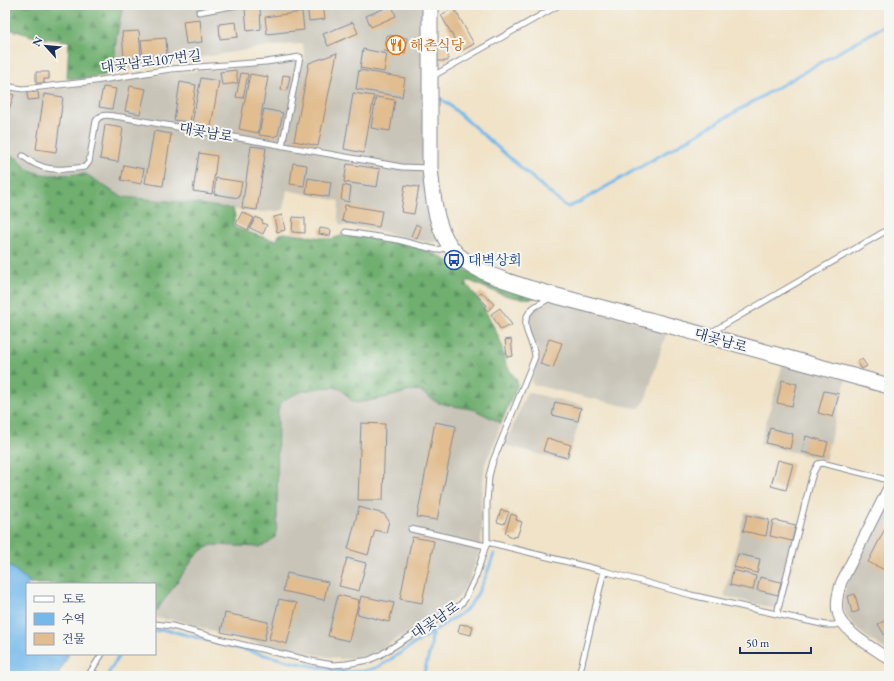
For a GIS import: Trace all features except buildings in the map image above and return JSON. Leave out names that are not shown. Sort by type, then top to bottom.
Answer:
[{"type":"street","name":"대곶남로","points":[[430,5],[430,168],[436,213],[443,233],[450,246],[458,255],[479,270],[497,278],[553,295],[707,335],[889,386]]},
{"type":"street","points":[[889,487],[841,583],[837,602],[838,614],[841,622],[851,632],[889,659]]},
{"type":"lane","points":[[200,12],[237,5]]},
{"type":"lane","points":[[429,78],[559,5]]},
{"type":"lane","name":"대곶남로107번길","points":[[5,86],[23,89],[95,81],[171,69],[266,62],[300,57],[282,146]]},
{"type":"lane","name":"대곶남로","points":[[23,156],[42,168],[54,170],[85,167],[89,162],[96,121],[103,115],[402,167],[430,168]]},
{"type":"lane","points":[[707,335],[889,229]]},
{"type":"lane","points":[[346,232],[398,240],[437,250],[450,246]]},
{"type":"lane","name":"대곶남로","points":[[156,624],[172,626],[223,640],[333,665],[369,660],[392,648],[460,605],[470,591],[486,544],[487,503],[491,468],[535,357],[535,352],[526,331],[527,318],[533,308],[553,295]]},
{"type":"lane","points":[[777,614],[813,472],[818,464],[822,463],[889,481]]},
{"type":"lane","points":[[411,529],[486,544],[604,571],[691,594],[826,625],[841,622]]},
{"type":"lane","points":[[579,676],[604,571]]},
{"type":"lane","points":[[99,676],[89,674],[101,655]]},
{"type":"shaded area","points":[[123,5],[425,5],[438,237],[436,242],[431,243],[365,228],[340,225],[338,218],[339,201],[287,190],[283,210],[265,212],[251,212],[199,204],[124,197],[80,174],[47,175],[35,172],[26,168],[17,158],[9,154],[5,154],[5,89],[23,93],[171,73],[275,65],[305,60],[303,44],[284,45],[114,72],[116,39]]},
{"type":"shaded area","points":[[552,299],[661,328],[666,334],[647,395],[643,404],[639,408],[633,408],[534,385],[531,382],[539,352],[529,327],[529,319],[533,311]]},
{"type":"shaded area","points":[[783,363],[846,379],[825,460],[760,444]]},
{"type":"shaded area","points":[[332,387],[338,388],[346,397],[356,403],[389,397],[414,390],[421,391],[426,395],[463,408],[483,413],[501,423],[494,444],[485,463],[481,497],[482,532],[480,549],[469,581],[459,597],[432,618],[370,655],[342,659],[226,636],[181,621],[156,618],[156,612],[194,558],[202,550],[212,545],[226,545],[275,537],[277,527],[278,411],[280,404],[286,399],[297,394]]},
{"type":"shaded area","points":[[527,392],[584,406],[567,462],[505,445]]},
{"type":"shaded area","points":[[889,500],[889,652],[864,635],[852,623],[846,616],[843,599],[845,587]]},
{"type":"shaded area","points":[[745,512],[802,526],[781,610],[724,596]]},
{"type":"green space","points":[[5,5],[123,5],[116,39],[114,72],[90,78],[67,78],[69,41],[39,38],[5,28]]},
{"type":"green space","points":[[5,154],[9,154],[17,158],[26,168],[47,175],[86,174],[115,193],[124,197],[199,204],[233,209],[235,216],[233,226],[273,240],[277,240],[279,234],[285,233],[331,239],[341,236],[364,237],[415,247],[440,256],[456,267],[535,297],[517,298],[493,291],[470,281],[467,281],[466,283],[481,303],[495,329],[500,340],[506,364],[517,381],[517,386],[501,423],[475,410],[438,403],[420,391],[414,390],[389,397],[356,403],[350,400],[340,389],[326,387],[296,394],[283,401],[278,411],[277,527],[275,537],[269,543],[259,547],[212,545],[202,550],[194,558],[156,612],[156,583],[31,583],[5,562]]},
{"type":"water","points":[[5,562],[31,583],[26,583],[26,655],[68,655],[57,676],[5,676]]},
{"type":"waterway","points":[[436,100],[440,99],[446,102],[559,201],[568,207],[578,203],[889,23]]},
{"type":"waterway","points":[[156,631],[171,631],[292,662],[345,672],[363,671],[376,668],[385,663],[466,610],[479,591],[494,554]]},
{"type":"waterway","points":[[423,676],[431,647],[432,633]]},
{"type":"waterway","points":[[108,674],[119,655]]},
{"type":"place","name":"해촌식당","points":[[396,45]]},
{"type":"place","name":"대벽상회","points":[[454,260]]}]
